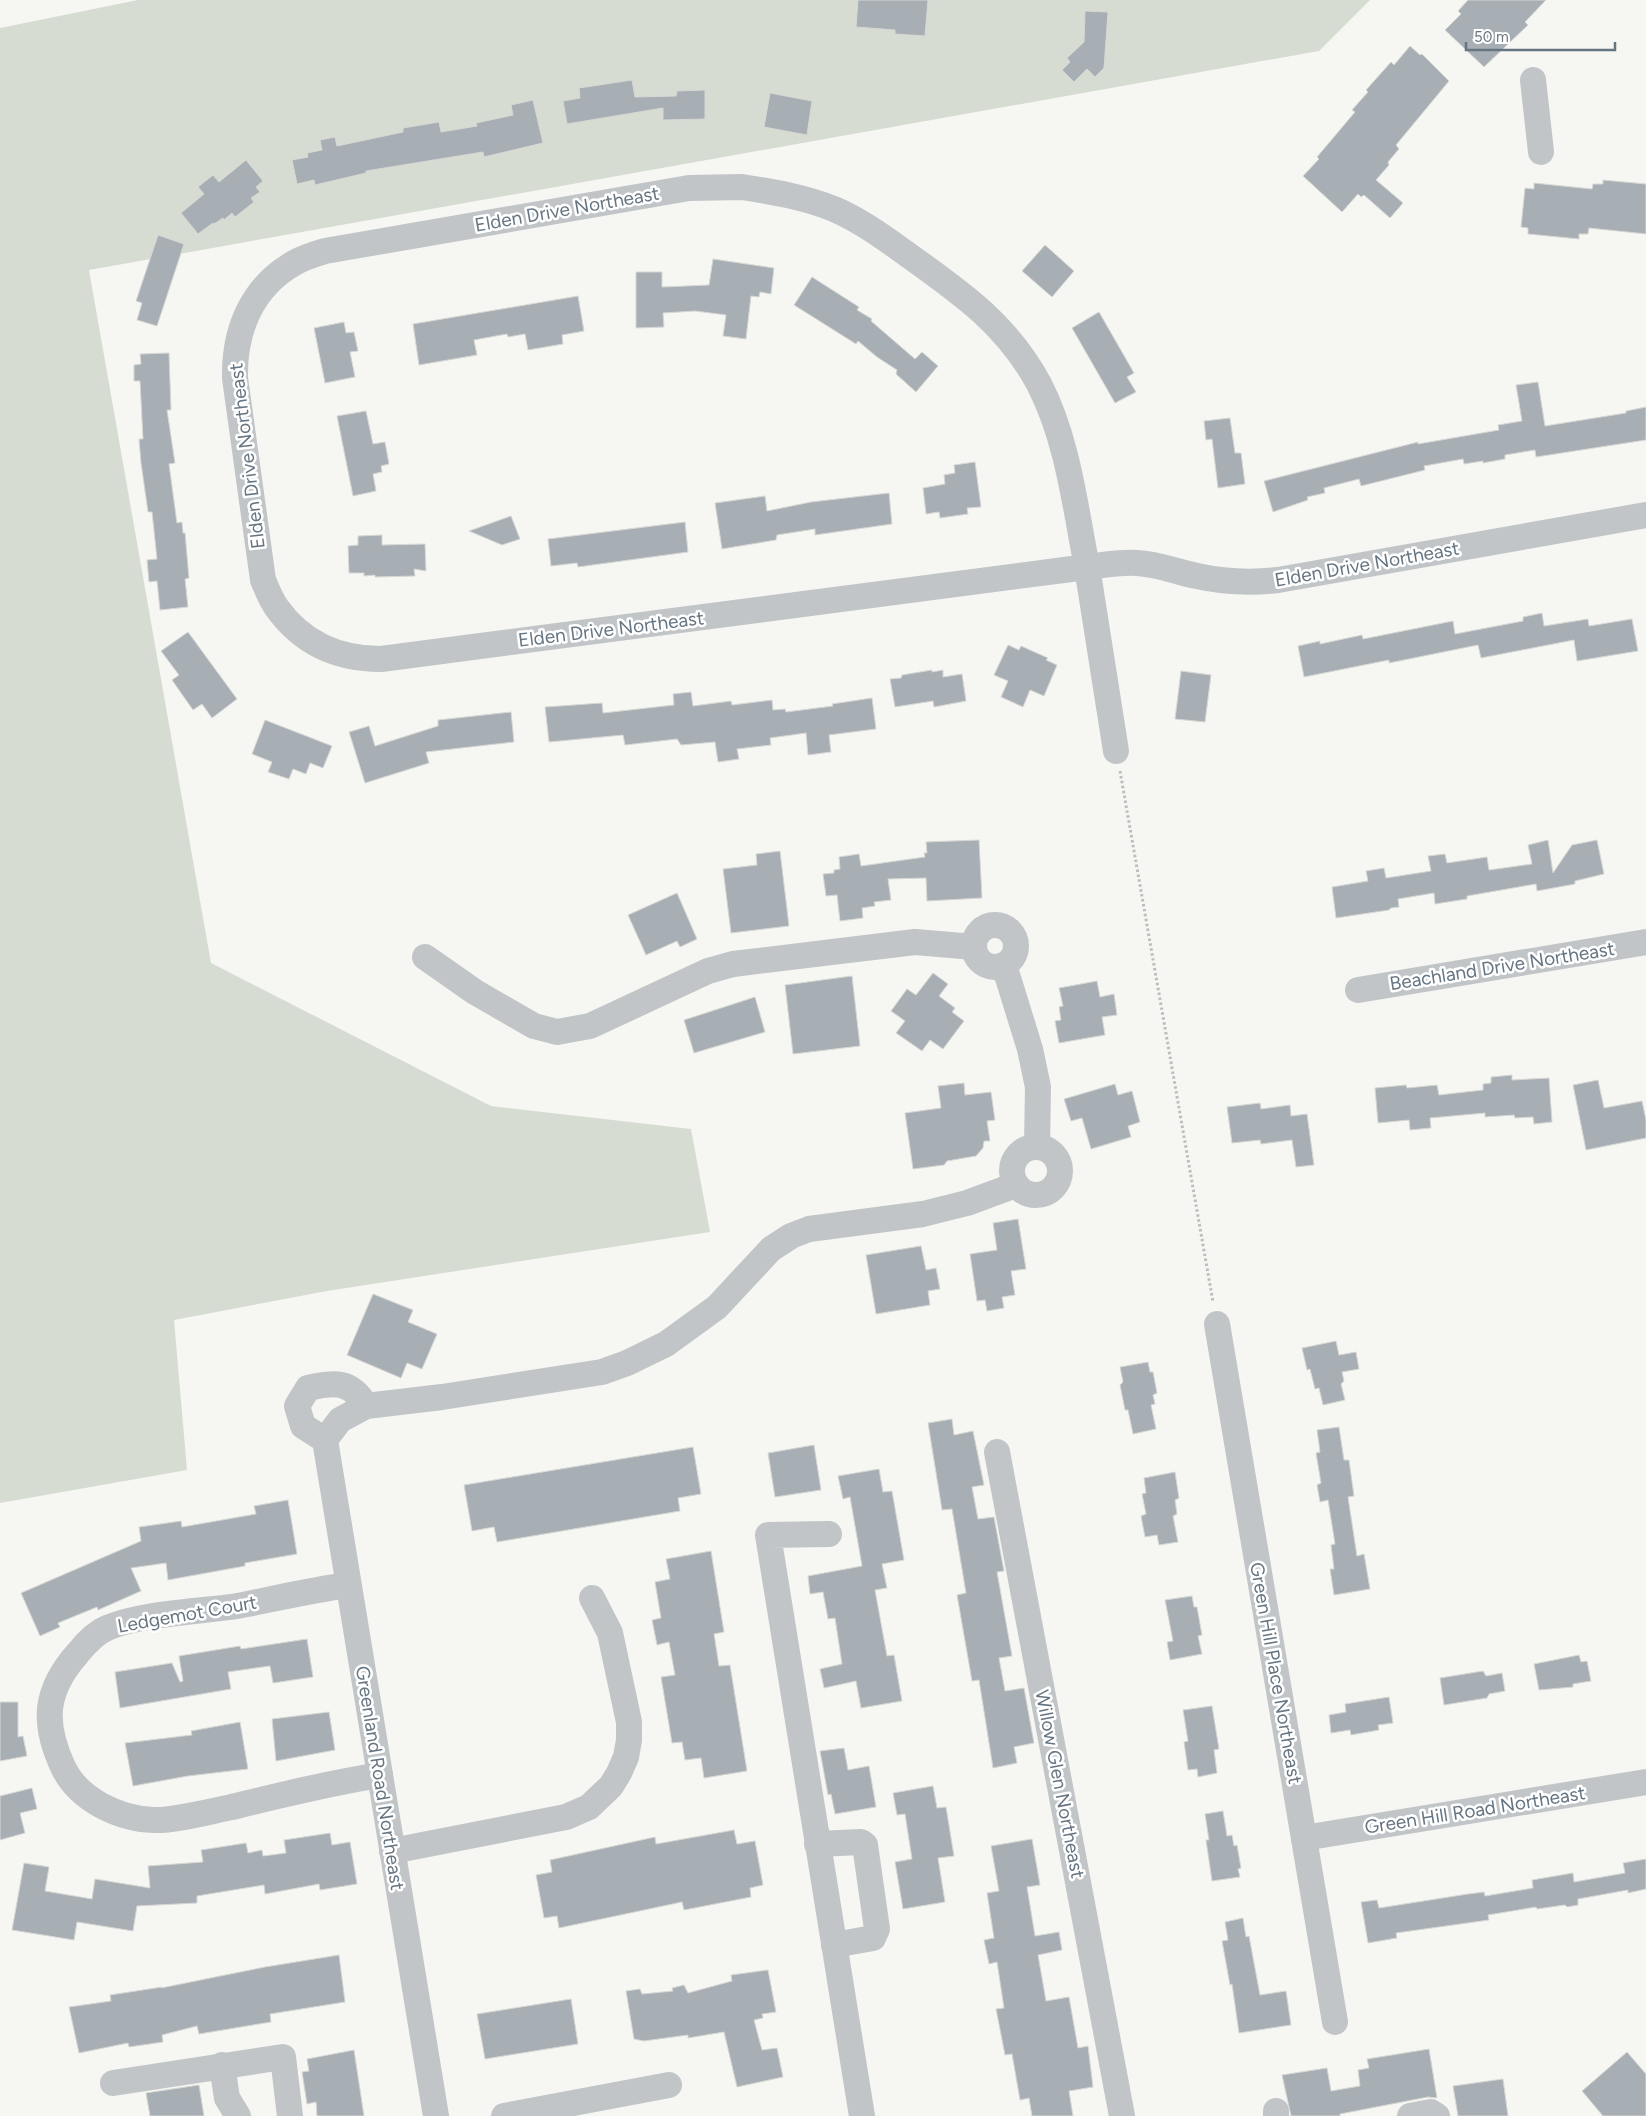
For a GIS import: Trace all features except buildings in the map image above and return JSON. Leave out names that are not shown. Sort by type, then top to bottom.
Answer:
[{"type":"street","points":[[1533,80],[1541,152]]},
{"type":"street","name":"Elden Drive Northeast","points":[[1087,567],[1058,429],[1039,384],[1012,343],[990,317],[968,298],[877,233],[835,210],[794,195],[742,187],[689,188],[325,250],[296,262],[270,281],[251,305],[239,333],[235,355],[235,378],[259,563],[263,580],[276,607],[293,628],[316,645],[344,656],[381,659],[1087,567],[1113,563],[1160,566],[1195,576],[1222,580],[1253,582],[1278,580],[1646,515]]},
{"type":"street","points":[[1087,567],[1116,751]]},
{"type":"street","points":[[987,927],[1002,927],[1009,931],[1016,945],[1015,954],[1004,965],[996,967],[988,966],[981,962],[976,955],[974,947],[980,932],[987,927]]},
{"type":"street","points":[[425,957],[475,992],[534,1026],[557,1032],[590,1026],[708,971],[733,964],[915,942],[974,947]]},
{"type":"street","name":"Beachland Drive Northeast","points":[[1358,990],[1646,942]]},
{"type":"street","points":[[1004,965],[1030,1049],[1038,1087],[1037,1147]]},
{"type":"street","points":[[1037,1147],[1046,1149],[1054,1154],[1058,1161],[1060,1179],[1048,1192],[1040,1195],[1031,1195],[1022,1192],[1016,1185],[1012,1177],[1012,1168],[1014,1159],[1020,1152],[1028,1148],[1037,1147]]},
{"type":"street","points":[[366,1406],[360,1396],[348,1386],[330,1383],[308,1388],[297,1406],[303,1426],[325,1440],[340,1420],[366,1406],[442,1397],[602,1372],[627,1363],[666,1344],[717,1307],[771,1249],[792,1236],[809,1230],[923,1214],[967,1203],[1016,1185]]},
{"type":"street","name":"Green Hill Place Northeast","points":[[1217,1324],[1335,2022]]},
{"type":"street","name":"Greenland Road Northeast","points":[[325,1440],[436,2116]]},
{"type":"street","name":"Willow Glen Northeast","points":[[997,1452],[1122,2116]]},
{"type":"street","points":[[829,1534],[768,1536],[862,2116]]},
{"type":"street","name":"Ledgemot Court","points":[[348,1585],[237,1606],[133,1620],[106,1628],[90,1639],[68,1664],[56,1684],[50,1707],[51,1729],[57,1753],[66,1773],[76,1788],[93,1801],[115,1811],[154,1820],[203,1813],[380,1774]]},
{"type":"street","points":[[392,1851],[566,1818],[588,1807],[611,1786],[626,1757],[629,1740],[629,1722],[610,1633],[592,1598]]},
{"type":"street","name":"Green Hill Road Northeast","points":[[1304,1838],[1646,1782]]},
{"type":"street","points":[[817,1844],[861,1842],[864,1845],[877,1929],[873,1938],[834,1946]]},
{"type":"street","points":[[112,2083],[283,2057],[290,2116]]},
{"type":"street","points":[[222,2065],[227,2098],[238,2116]]},
{"type":"street","points":[[504,2116],[669,2086]]},
{"type":"street","points":[[1410,2116],[1431,2112],[1437,2116]]},
{"type":"path","points":[[1116,751],[1217,1324]]},
{"type":"shaded area","points":[[138,0],[1370,0],[1319,51],[89,270],[211,963],[491,1106],[691,1129],[710,1232],[327,1291],[174,1320],[187,1470],[0,1503],[0,28]]}]
